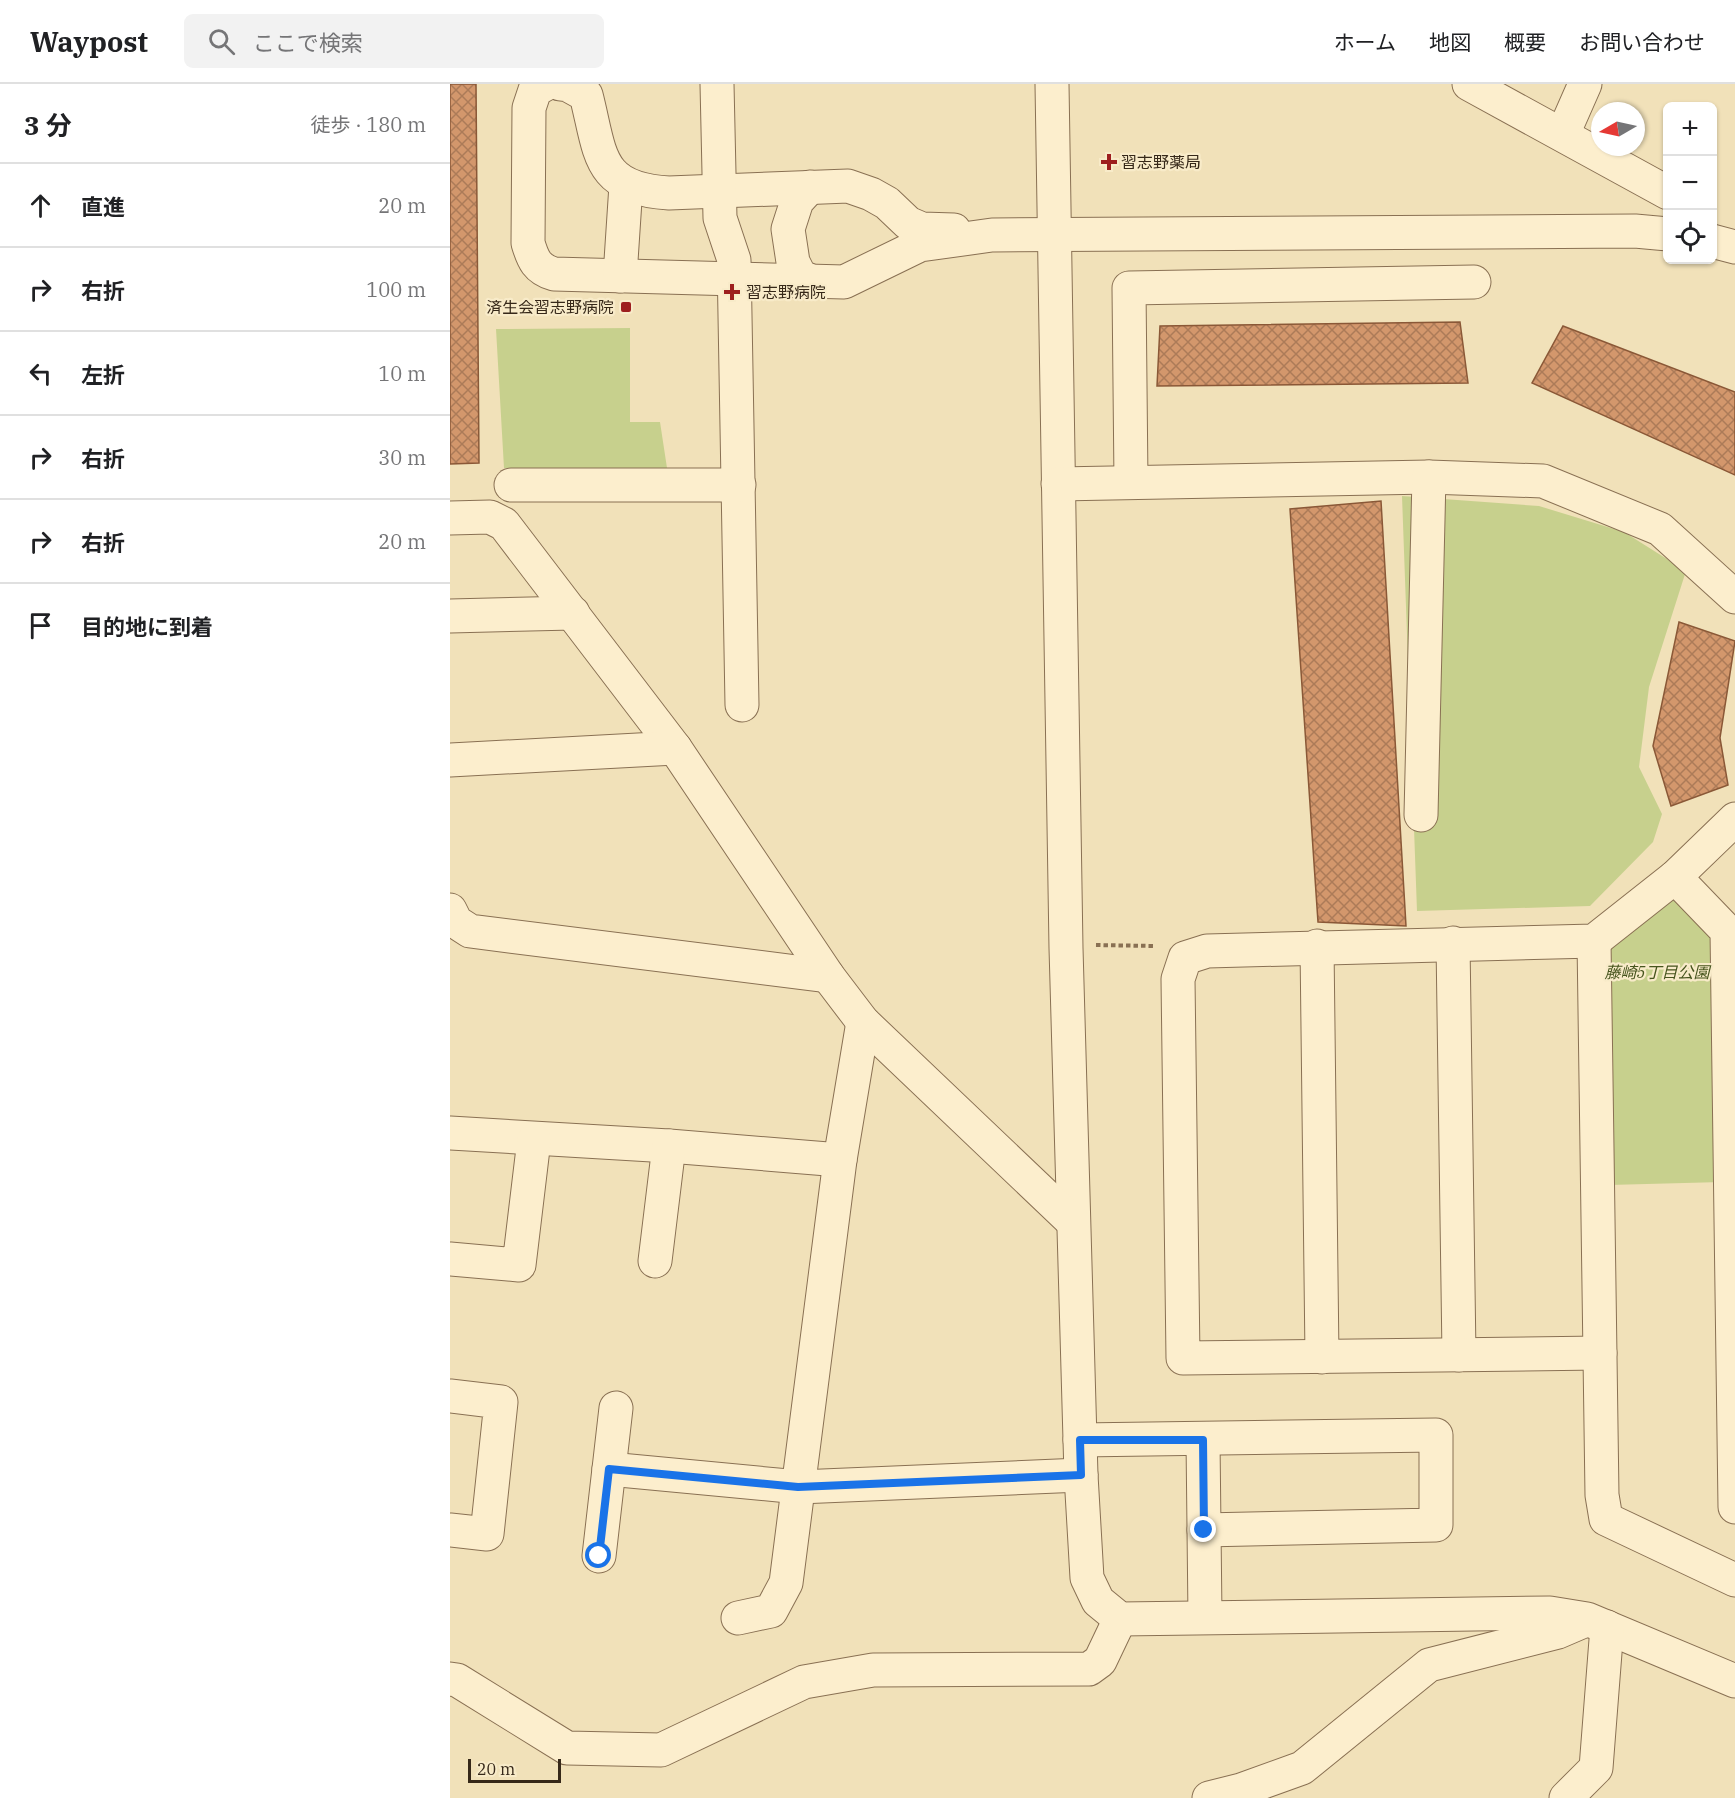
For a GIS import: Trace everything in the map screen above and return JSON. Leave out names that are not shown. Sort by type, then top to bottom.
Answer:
[{"type":"street","points":[[546,84],[535,90],[529,108],[528,243],[533,259],[541,270],[554,274],[844,282],[920,245],[992,235],[1623,231],[1663,234]]},
{"type":"street","points":[[560,84],[568,85],[586,95],[599,154],[611,174],[626,185],[648,192],[848,186],[871,194],[887,203],[908,223],[922,229],[1055,234]]},
{"type":"street","points":[[717,84],[718,191],[721,229],[734,260],[742,705]]},
{"type":"street","points":[[1052,84],[1066,948],[1081,1475],[1087,1578],[1098,1601],[1120,1619],[1550,1613],[1597,1623],[1735,1681]]},
{"type":"street","points":[[1469,84],[1663,190]]},
{"type":"street","points":[[1563,134],[1585,84]]},
{"type":"street","points":[[620,276],[626,185]]},
{"type":"street","points":[[810,187],[797,201],[788,229],[793,262],[800,276],[813,282]]},
{"type":"street","points":[[1131,483],[1129,288],[1474,282]]},
{"type":"street","points":[[1058,484],[1429,477],[1544,481],[1660,529],[1735,597]]},
{"type":"street","points":[[1421,815],[1429,477]]},
{"type":"street","points":[[511,484],[739,485]]},
{"type":"street","points":[[450,518],[490,517],[504,524],[675,748],[828,976],[863,1022],[1073,1222]]},
{"type":"street","points":[[450,616],[573,612]]},
{"type":"street","points":[[450,760],[675,748]]},
{"type":"street","points":[[1599,1353],[1183,1358],[1178,979],[1185,958],[1206,951],[1317,946],[1594,940],[1675,877],[1735,819]]},
{"type":"street","points":[[1675,877],[1727,931],[1735,1507]]},
{"type":"street","points":[[450,910],[456,922],[470,931],[828,976]]},
{"type":"street","points":[[1594,940],[1599,1353],[1602,1496],[1606,1519],[1735,1580]]},
{"type":"street","points":[[1453,943],[1459,1355]]},
{"type":"street","points":[[1317,946],[1322,1357]]},
{"type":"street","points":[[738,1618],[771,1611],[786,1583],[840,1160],[863,1022]]},
{"type":"street","points":[[450,1133],[534,1140],[669,1146],[840,1160]]},
{"type":"street","points":[[450,1259],[519,1265],[534,1140]]},
{"type":"street","points":[[655,1261],[669,1146]]},
{"type":"street","points":[[450,1396],[501,1402],[487,1534],[450,1530]]},
{"type":"street","points":[[599,1556],[616,1408]]},
{"type":"street","points":[[1080,1440],[1436,1435],[1436,1525],[1204,1530]]},
{"type":"street","points":[[1203,1440],[1205,1617]]},
{"type":"street","points":[[609,1469],[798,1487],[1081,1475]]},
{"type":"street","points":[[450,1679],[457,1680],[567,1748],[661,1750],[804,1682],[873,1670],[1089,1669],[1100,1661],[1120,1619]]},
{"type":"street","points":[[1209,1798],[1241,1790],[1302,1768],[1429,1665],[1597,1623]]},
{"type":"street","points":[[1566,1798],[1596,1768],[1597,1623]]},
{"type":"path","points":[[1066,948],[1101,944],[1162,946],[1185,958]]},
{"type":"green space","points":[[630,328],[630,422],[660,422],[667,468],[504,468],[496,329]]},
{"type":"green space","points":[[1402,496],[1539,506],[1624,532],[1686,571],[1649,687],[1639,767],[1662,814],[1653,842],[1590,906],[1417,911]]},
{"type":"green space","name":"藤崎5丁目公園","points":[[1674,887],[1717,931],[1722,1182],[1609,1185],[1594,941]]},
{"type":"building","points":[[450,84],[476,84],[479,463],[450,464]]},
{"type":"building","points":[[1460,322],[1468,383],[1157,386],[1160,326]]},
{"type":"building","points":[[1563,326],[1735,392],[1735,475],[1532,383]]},
{"type":"building","points":[[1381,501],[1406,926],[1318,922],[1290,509]]},
{"type":"building","points":[[1679,622],[1735,641],[1720,738],[1728,785],[1671,806],[1653,746]]},
{"type":"place","name":"習志野薬局","points":[[1109,162]]},
{"type":"place","name":"習志野病院","points":[[732,292]]},
{"type":"place","name":"済生会習志野病院","points":[[626,307]]},
{"type":"route","points":[[599,1556],[609,1469],[798,1487],[1081,1475],[1080,1440],[1203,1440],[1204,1530]]}]
